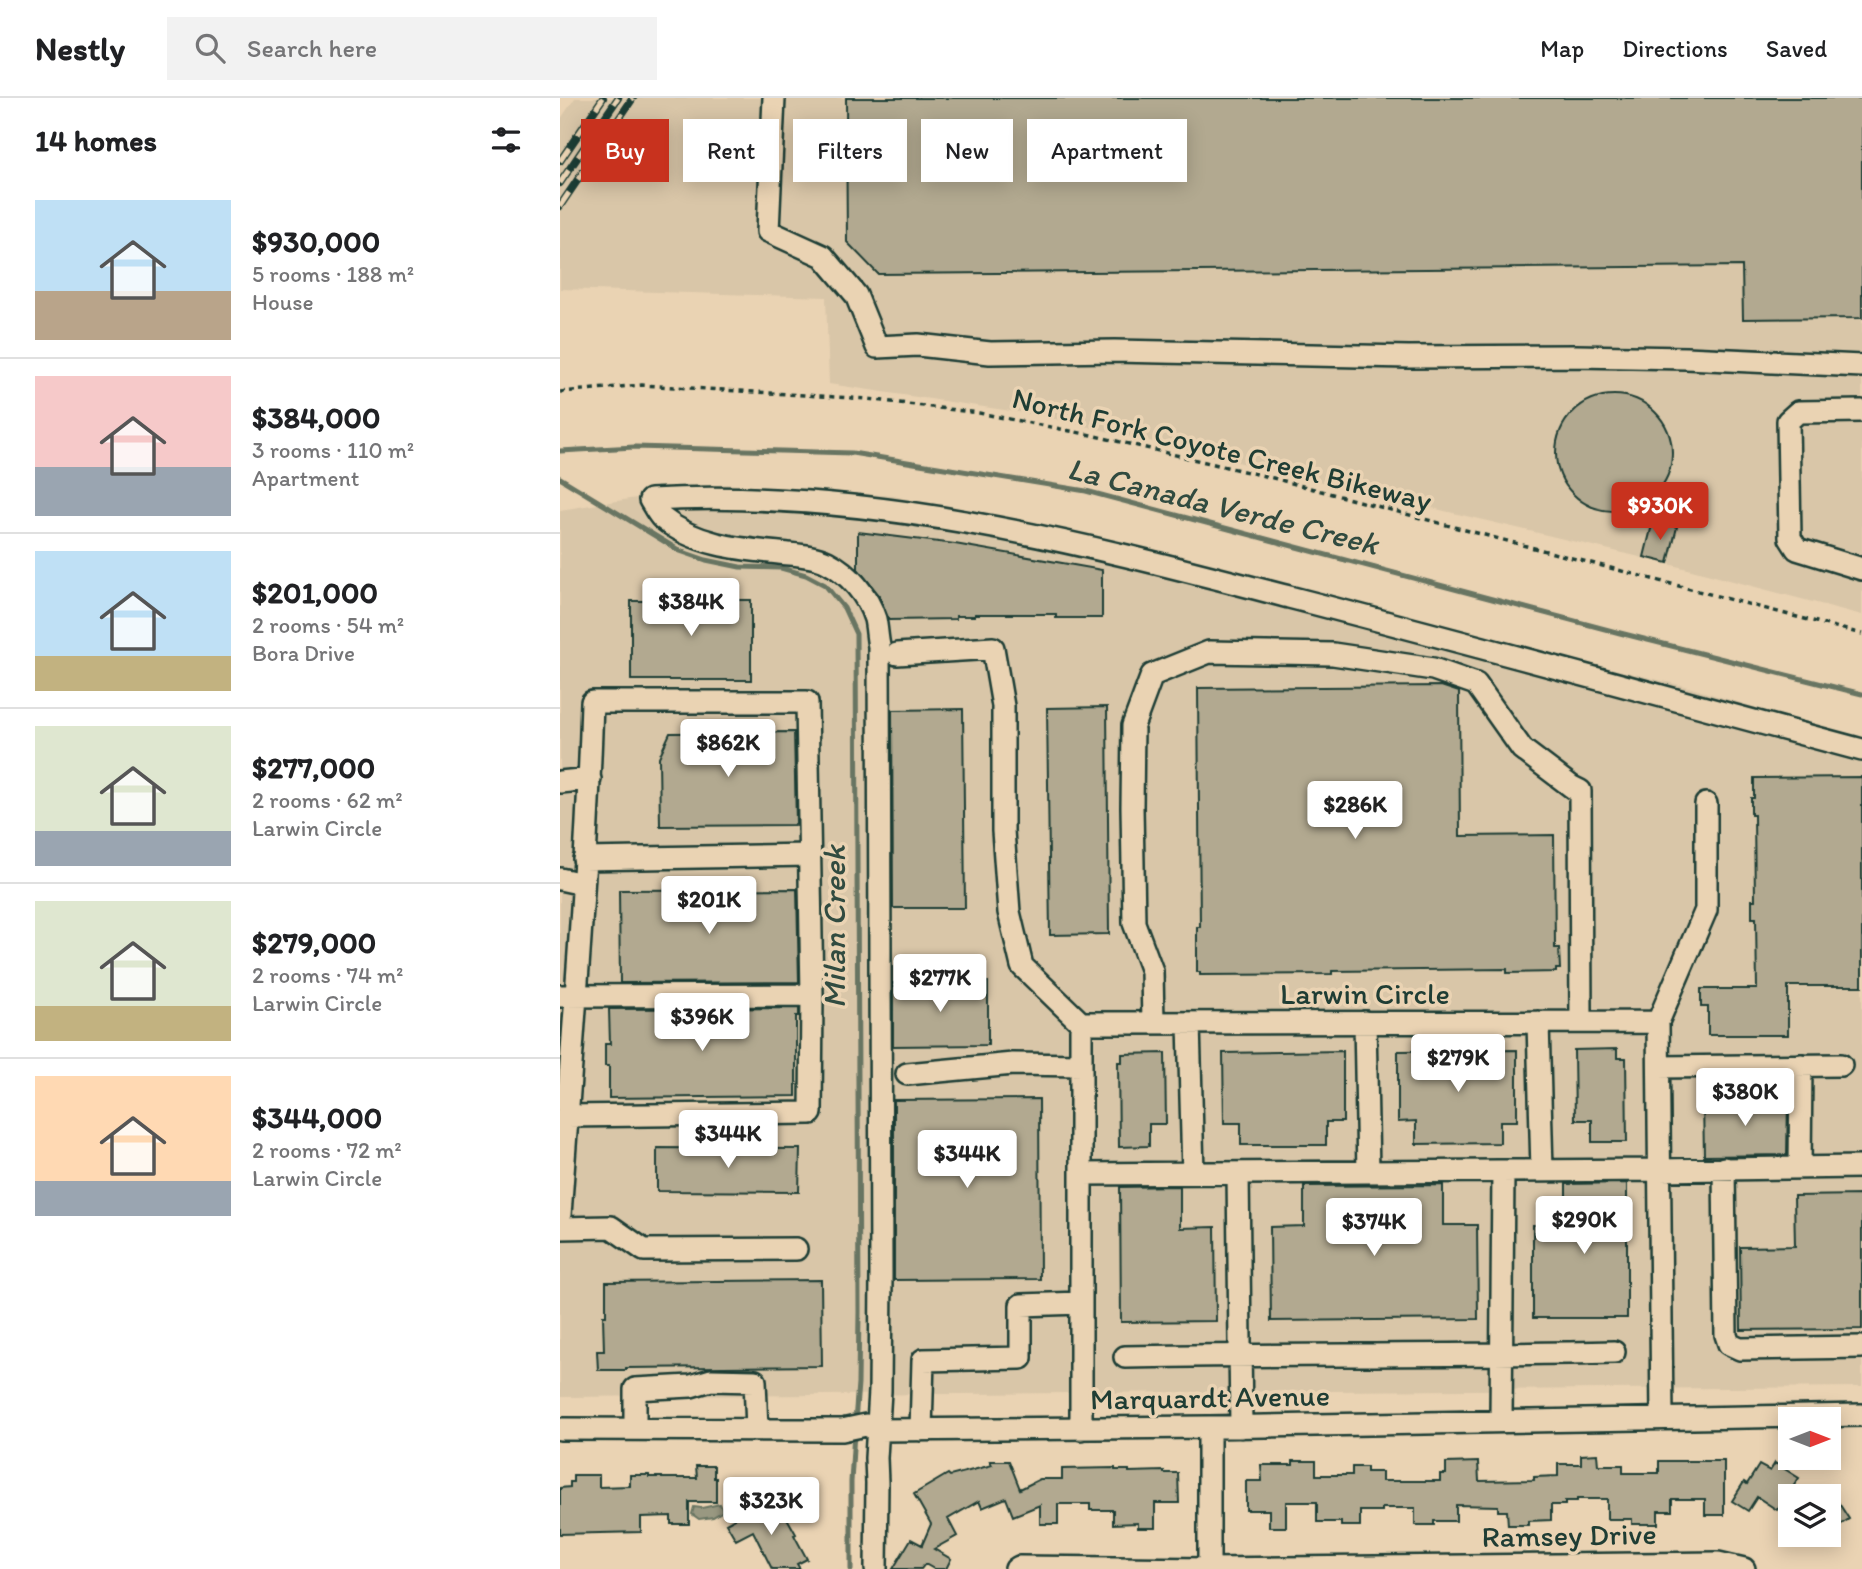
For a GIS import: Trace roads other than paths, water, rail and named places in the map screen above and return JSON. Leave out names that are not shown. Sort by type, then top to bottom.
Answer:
[{"type":"street","points":[[774,98],[768,231],[823,256],[856,295],[877,347],[918,345],[990,353],[1114,351],[1409,357],[1685,358],[1862,366]]},
{"type":"street","points":[[1862,411],[1798,412],[1788,421],[1790,538],[1797,549],[1862,569]]},
{"type":"street","points":[[876,1569],[872,1427],[881,1275],[878,646],[874,619],[864,597],[848,576],[826,561],[807,556],[741,550],[698,538],[660,516],[650,500],[732,497],[815,501],[885,508],[983,524],[1141,558],[1862,750]]},
{"type":"street","points":[[897,654],[993,648],[1003,706],[1003,831],[1009,912],[1019,956],[1022,966],[1081,1023],[1080,1429]]},
{"type":"street","points":[[1153,1023],[1152,971],[1134,923],[1133,726],[1152,675],[1209,652],[1333,654],[1433,669],[1476,684],[1522,749],[1580,791],[1581,1022]]},
{"type":"street","points":[[560,1215],[567,1116],[568,996],[583,884],[592,702],[807,702],[811,1113],[567,1116]]},
{"type":"street","points":[[560,782],[590,779]]},
{"type":"street","points":[[1662,1418],[1658,1022],[1706,910],[1706,804]]},
{"type":"street","points":[[584,859],[809,855]]},
{"type":"street","points":[[560,879],[583,884]]},
{"type":"street","points":[[568,996],[811,995]]},
{"type":"street","points":[[1366,1022],[1368,1172]]},
{"type":"street","points":[[1538,1022],[1542,1171]]},
{"type":"street","name":"Larwin Circle","points":[[1081,1023],[1658,1022]]},
{"type":"street","points":[[1189,1023],[1193,1173]]},
{"type":"street","points":[[907,1074],[1013,1064],[1081,1065]]},
{"type":"street","points":[[1800,1167],[1801,1065]]},
{"type":"street","points":[[1659,1067],[1840,1065]]},
{"type":"street","points":[[1081,1174],[1862,1167]]},
{"type":"street","points":[[1724,1168],[1726,1335],[1729,1344],[1740,1349],[1862,1347]]},
{"type":"street","points":[[1501,1421],[1503,1171]]},
{"type":"street","points":[[1238,1173],[1241,1427]]},
{"type":"street","points":[[560,1228],[611,1227],[644,1250],[796,1249]]},
{"type":"street","points":[[921,1430],[923,1360],[1021,1359],[1021,1305],[1081,1303]]},
{"type":"street","points":[[1125,1357],[1614,1352]]},
{"type":"street","points":[[635,1429],[635,1389],[691,1386],[711,1380],[755,1381],[757,1429]]},
{"type":"street","name":"Marquardt Avenue","points":[[560,1429],[1080,1429],[1862,1415]]},
{"type":"street","points":[[1209,1427],[1209,1569]]},
{"type":"street","name":"Ramsey Drive","points":[[1016,1569],[1718,1563],[1744,1569]]},
{"type":"waterway","name":"La Canada Verde Creek","points":[[560,451],[635,447],[852,453],[1086,491],[1620,633],[1862,694]]},
{"type":"waterway","name":"Milan Creek","points":[[560,478],[680,551],[740,567],[781,568],[806,575],[825,585],[844,608],[856,634],[859,1312],[855,1422]]},
{"type":"waterway","name":"Milan Creek","points":[[851,1569],[854,1432]]},
{"type":"railway","points":[[560,161],[603,98]]},
{"type":"railway","points":[[560,183],[618,98]]},
{"type":"railway","points":[[560,206],[633,98]]}]
